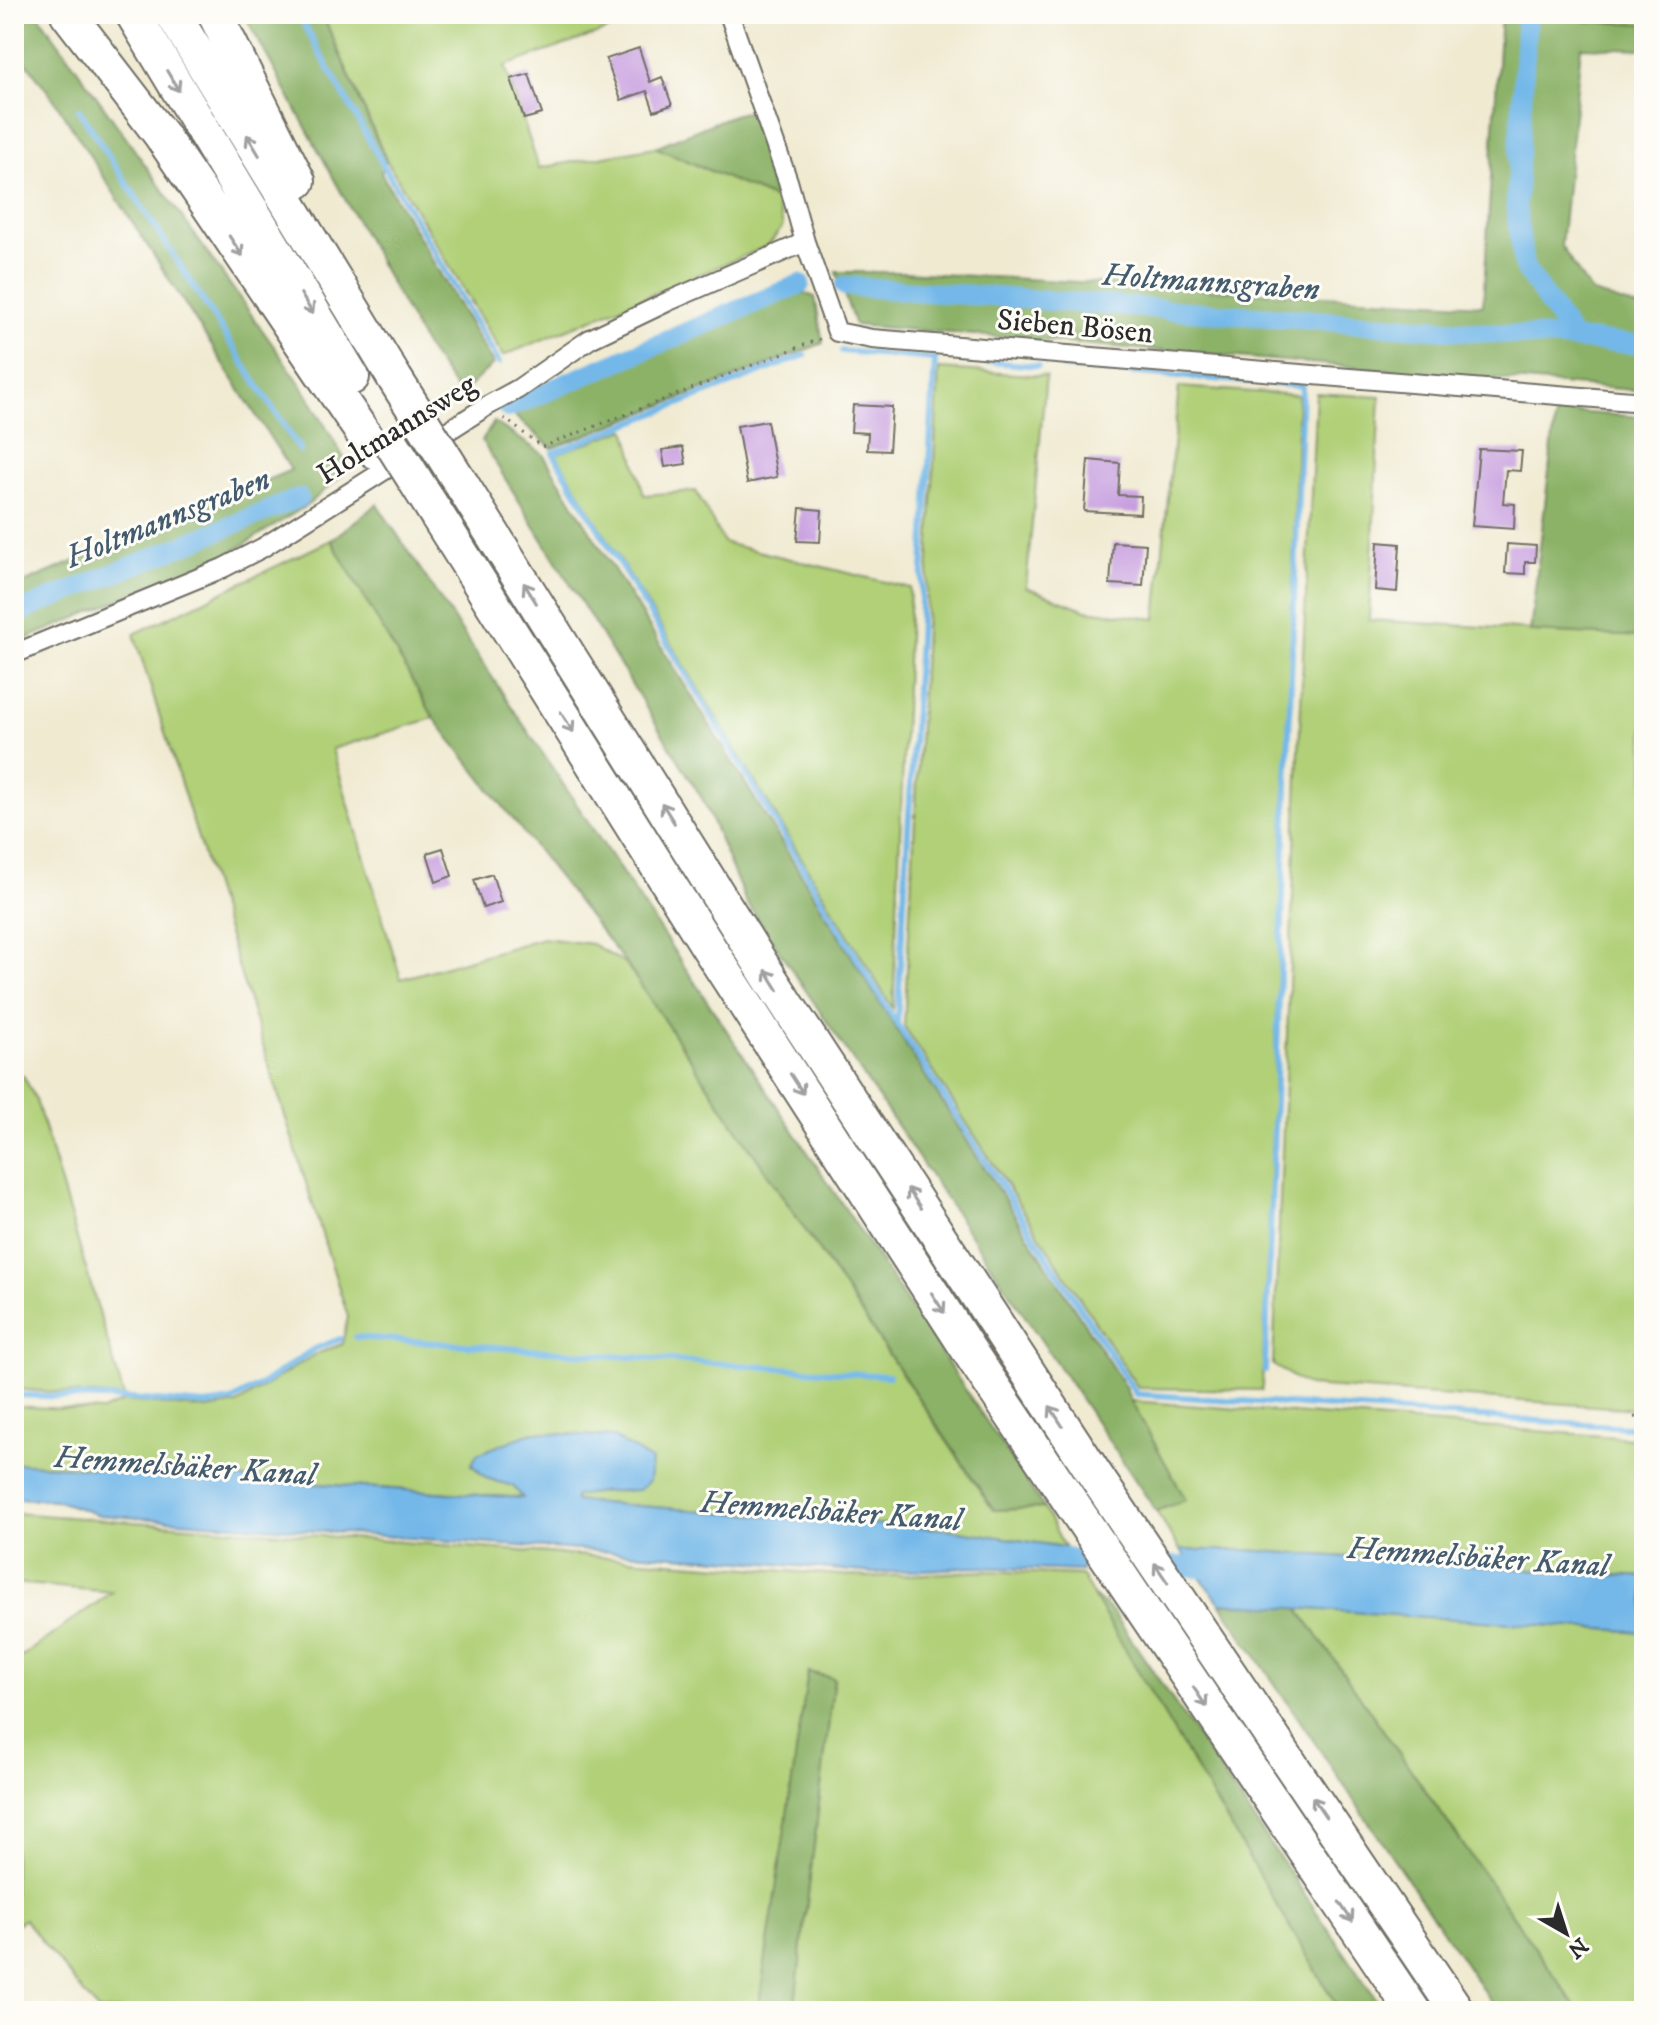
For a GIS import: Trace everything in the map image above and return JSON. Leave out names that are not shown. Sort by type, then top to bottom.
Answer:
[{"type":"highway","points":[[68,14],[161,135],[383,446]]},
{"type":"highway","points":[[89,14],[161,135]]},
{"type":"highway","points":[[133,14],[383,446],[525,656],[975,1360],[1413,2011]]},
{"type":"highway","points":[[173,14],[395,379],[771,980],[1099,1481],[1457,2011]]},
{"type":"highway","points":[[215,14],[395,379]]},
{"type":"street","points":[[729,14],[837,332]]},
{"type":"street","name":"Holtmannsweg","points":[[14,654],[223,568],[262,548],[518,389],[590,339],[805,242]]},
{"type":"street","name":"Sieben Bösen","points":[[837,332],[872,339],[1644,402]]},
{"type":"path","points":[[487,406],[542,447],[837,332]]},
{"type":"path","points":[[1634,1417],[1644,1418]]},
{"type":"green space","points":[[14,14],[38,14],[302,386],[350,468],[309,504],[227,555],[14,644],[14,587],[291,470],[55,101],[14,46]]},
{"type":"green space","points":[[244,14],[320,14],[324,18],[386,161],[381,173],[493,364],[460,395],[424,344]]},
{"type":"green space","points":[[335,14],[653,14],[505,66],[539,168],[655,147],[775,199],[783,226],[768,246],[503,356],[387,161],[324,18]]},
{"type":"green space","points":[[1501,14],[1584,14],[1584,21],[1644,24],[1644,49],[1581,47],[1561,246],[1591,292],[1644,310],[1644,391],[855,325],[836,272],[903,272],[1483,305]]},
{"type":"green space","points":[[1584,14],[1644,14],[1644,24],[1584,21]]},
{"type":"green space","points":[[750,111],[775,199],[655,147],[733,115]]},
{"type":"green space","points":[[801,292],[815,297],[823,343],[552,448],[511,413]]},
{"type":"green space","points":[[939,369],[1046,376],[1026,587],[1086,610],[1156,619],[1179,387],[1298,395],[1262,1390],[1138,1388],[904,1026]]},
{"type":"green space","points":[[1316,393],[1380,397],[1369,620],[1644,637],[1644,1211],[1636,1409],[1308,1386],[1273,1365]]},
{"type":"green space","points":[[1556,411],[1644,417],[1644,637],[1530,632]]},
{"type":"green space","points":[[494,422],[543,454],[912,1055],[1125,1387],[1186,1500],[1156,1511],[745,900],[703,800],[482,441]]},
{"type":"green space","points":[[626,429],[644,495],[696,491],[724,543],[910,588],[893,1009],[556,454]]},
{"type":"green space","points":[[377,504],[1044,1508],[994,1510],[627,965],[434,718],[331,540]]},
{"type":"green space","points":[[331,540],[434,718],[332,749],[401,979],[543,938],[592,944],[627,965],[993,1510],[1044,1508],[1064,1547],[953,1530],[575,1501],[575,1496],[601,1492],[651,1460],[613,1437],[533,1432],[472,1465],[486,1478],[513,1486],[524,1498],[14,1463],[14,1406],[102,1411],[125,1401],[207,1409],[237,1404],[314,1355],[342,1344],[348,1317],[134,634]]},
{"type":"green space","points":[[23,1075],[36,1100],[124,1397],[14,1389],[14,1078]]},
{"type":"green space","points":[[1131,1401],[1644,1439],[1644,1577],[1245,1550],[1180,1550],[1156,1511],[1185,1499]]},
{"type":"green space","points":[[14,1513],[868,1577],[984,1571],[1081,1575],[1340,2011],[794,2011],[834,1679],[809,1672],[758,2011],[98,2011],[24,1919],[14,1926],[14,1662],[112,1592],[14,1583]]},
{"type":"green space","points":[[1092,1594],[1112,1611],[1384,2011],[1340,2011]]},
{"type":"green space","points":[[1220,1603],[1298,1608],[1579,2011],[1497,2011]]},
{"type":"green space","points":[[1298,1608],[1644,1632],[1644,2011],[1579,2011]]},
{"type":"green space","points":[[808,1672],[834,1678],[794,2011],[758,2011]]},
{"type":"water","points":[[533,1432],[613,1437],[651,1460],[649,1481],[639,1490],[575,1496],[575,1501],[953,1530],[1064,1547],[1081,1571],[976,1567],[873,1573],[721,1559],[99,1515],[55,1500],[14,1498],[14,1463],[523,1498],[513,1486],[486,1478],[472,1464],[477,1454]]},
{"type":"water","points":[[1180,1550],[1245,1550],[1644,1577],[1644,1632],[1220,1603]]},
{"type":"building","points":[[639,48],[650,82],[662,77],[672,105],[654,111],[647,91],[621,100],[606,59]]},
{"type":"building","points":[[529,74],[542,114],[524,119],[511,79]]},
{"type":"building","points":[[853,405],[892,407],[889,451],[867,450],[868,433],[851,432]]},
{"type":"building","points":[[767,421],[777,477],[747,483],[737,426]]},
{"type":"building","points":[[683,447],[686,464],[665,467],[662,450]]},
{"type":"building","points":[[1479,449],[1522,451],[1520,471],[1506,470],[1503,503],[1515,504],[1514,529],[1472,526]]},
{"type":"building","points":[[1088,460],[1120,463],[1118,495],[1141,496],[1140,514],[1084,511]]},
{"type":"building","points":[[800,508],[822,510],[820,542],[797,541]]},
{"type":"building","points":[[1113,542],[1146,544],[1143,586],[1110,584]]},
{"type":"building","points":[[1378,542],[1400,544],[1397,592],[1375,590]]},
{"type":"building","points":[[1507,544],[1536,546],[1535,562],[1525,562],[1525,574],[1505,573]]},
{"type":"building","points":[[443,848],[452,876],[436,882],[427,853]]},
{"type":"building","points":[[492,874],[501,902],[483,908],[474,880]]},
{"type":"waterway","points":[[298,14],[499,363]]},
{"type":"waterway","points":[[1527,14],[1516,207],[1524,267],[1573,339],[1644,345]]},
{"type":"waterway","points":[[79,110],[300,450]]},
{"type":"waterway","name":"Holtmannsgraben","points":[[508,408],[800,284]]},
{"type":"waterway","name":"Holtmannsgraben","points":[[845,286],[1573,339]]},
{"type":"waterway","points":[[842,351],[935,359],[897,1024],[1136,1394],[1644,1428]]},
{"type":"waterway","points":[[805,355],[553,453],[896,1023]]},
{"type":"waterway","points":[[966,360],[1038,366]]},
{"type":"waterway","points":[[1063,367],[1302,386],[1265,1371]]},
{"type":"waterway","name":"Holtmannsgraben","points":[[14,614],[299,498]]},
{"type":"waterway","points":[[1641,1403],[1644,1320]]},
{"type":"waterway","points":[[356,1337],[889,1376]]},
{"type":"waterway","points":[[14,1395],[206,1405],[232,1401],[314,1349],[340,1339]]},
{"type":"waterway","name":"Hemmelsbäker Kanal","points":[[1048,1557],[1115,1561]]},
{"type":"waterway","name":"Hemmelsbäker Kanal","points":[[1151,1564],[1219,1569]]}]
